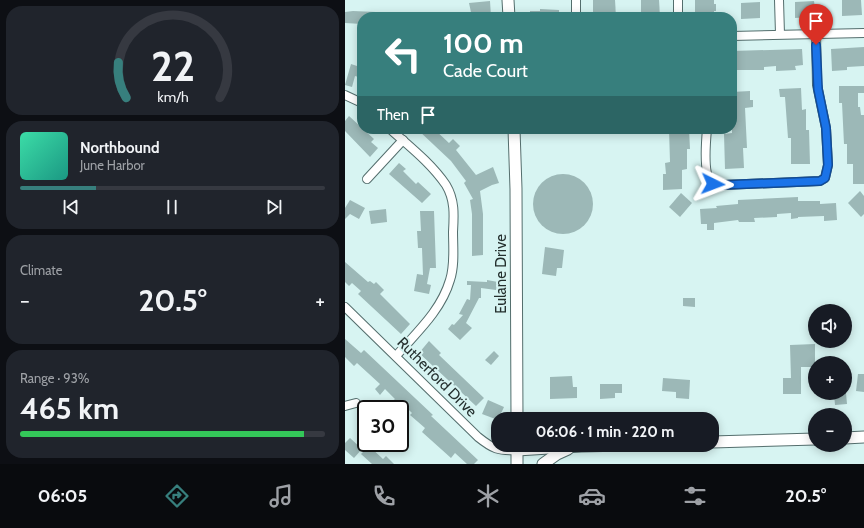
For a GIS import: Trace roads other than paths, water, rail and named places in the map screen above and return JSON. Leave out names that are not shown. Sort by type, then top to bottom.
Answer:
[{"type":"street","points":[[508,0],[509,12]]},
{"type":"street","points":[[576,0],[576,12]]},
{"type":"street","points":[[678,0],[678,12]]},
{"type":"street","points":[[779,0],[780,34]]},
{"type":"street","points":[[707,134],[707,169],[710,181],[713,184],[723,185],[820,181],[825,178],[828,165],[826,128],[817,85],[816,33]]},
{"type":"street","points":[[737,36],[864,33]]},
{"type":"street","points":[[345,95],[357,101]]},
{"type":"street","points":[[396,134],[434,170],[447,186],[454,205],[453,252],[450,280],[435,311],[396,356]]},
{"type":"street","name":"Eulane Drive","points":[[514,134],[516,189],[517,412]]},
{"type":"street","points":[[367,179],[403,140]]},
{"type":"street","name":"Rutherford Drive","points":[[345,306],[478,437],[491,446]]},
{"type":"street","points":[[345,406],[356,403]]},
{"type":"street","points":[[852,438],[864,437]]},
{"type":"street","points":[[719,442],[808,439]]},
{"type":"street","points":[[517,452],[517,464]]},
{"type":"street","points":[[543,464],[562,452]]}]
